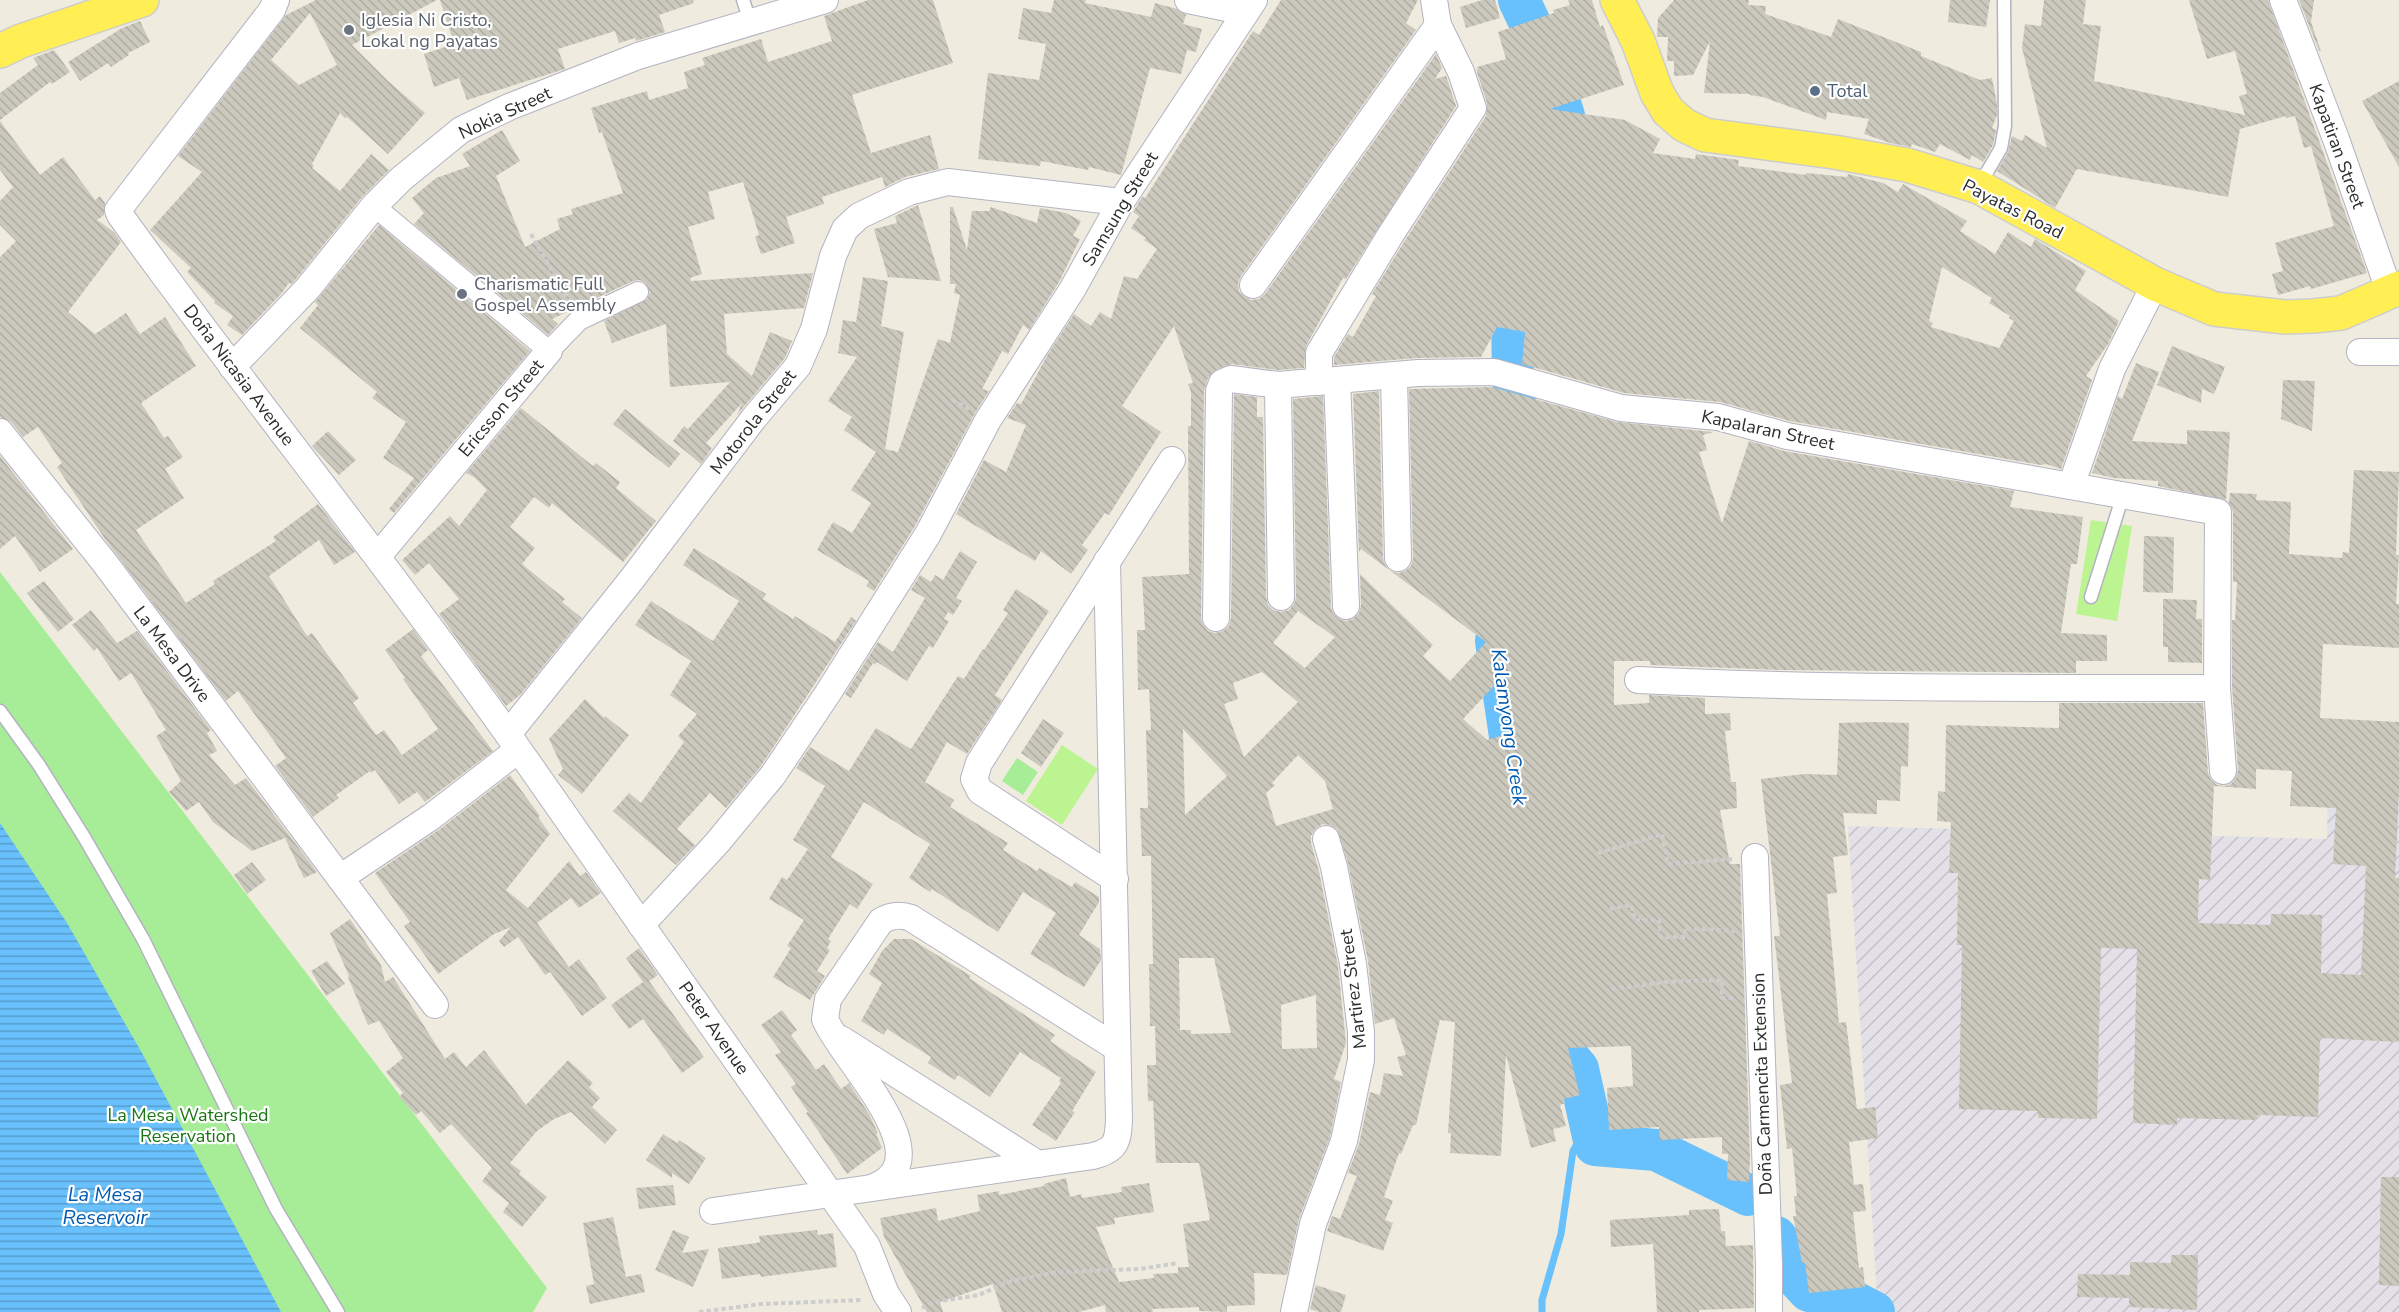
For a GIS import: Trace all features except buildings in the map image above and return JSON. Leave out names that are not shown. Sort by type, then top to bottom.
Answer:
[{"type":"main road","name":"Payatas Road","points":[[1617,0],[1638,41],[1657,93],[1668,111],[1684,125],[1705,135],[1834,152],[1907,165],[1979,188],[2155,284],[2214,309],[2285,317],[2341,313],[2394,291]]},
{"type":"main road","points":[[0,51],[21,41],[133,1]]},
{"type":"street","name":"Doña Nicasia Avenue","points":[[276,0],[272,10],[118,210],[232,367],[378,556],[513,742]]},
{"type":"street","name":"Nokia Street","points":[[232,367],[308,288],[374,206],[401,179],[461,130],[509,107],[747,12],[825,0]]},
{"type":"street","points":[[1188,0],[1250,6]]},
{"type":"street","name":"Kapatiran Street","points":[[2283,0],[2394,291]]},
{"type":"street","name":"Samsung Street","points":[[641,924],[717,843],[772,774],[828,693],[928,534],[988,420],[1072,290],[1121,202],[1250,6]]},
{"type":"street","points":[[1252,285],[1436,12]]},
{"type":"street","points":[[1346,606],[1328,381],[1319,353],[1390,234],[1473,108],[1436,12]]},
{"type":"street","name":"Motorola Street","points":[[513,742],[632,579],[754,418],[798,366],[814,329],[833,256],[845,229],[859,216],[909,192],[948,182],[1121,202]]},
{"type":"street","name":"Ericsson Street","points":[[374,206],[549,351],[378,556]]},
{"type":"street","points":[[2071,486],[2112,369],[2155,284]]},
{"type":"street","points":[[549,351],[579,320],[638,292]]},
{"type":"street","points":[[2360,352],[2399,352]]},
{"type":"street","name":"Kapalaran Street","points":[[1216,618],[1219,391],[1222,383],[1231,379],[1278,385],[1459,371],[1494,372],[1621,408],[1718,417],[1787,436],[2218,512],[2217,688]]},
{"type":"street","points":[[1394,376],[1398,558]]},
{"type":"street","points":[[1278,385],[1281,597]]},
{"type":"street","name":"La Mesa Drive","points":[[0,432],[104,562],[435,1005]]},
{"type":"street","points":[[1115,879],[980,791],[974,779],[979,763],[1172,460]]},
{"type":"street","points":[[713,1211],[1106,1153],[1115,1144],[1119,1133],[1107,561]]},
{"type":"street","points":[[1638,680],[1882,688],[2217,688],[2223,771]]},
{"type":"street","points":[[340,878],[431,817],[513,742]]},
{"type":"street","name":"Peter Avenue","points":[[513,742],[867,1246],[893,1306]]},
{"type":"street","name":"Martirez Street","points":[[1294,1312],[1313,1224],[1344,1141],[1361,1060],[1361,1032],[1353,964],[1334,867],[1326,839]]},
{"type":"street","name":"Doña Carmencita Extension","points":[[1755,857],[1769,1264],[1768,1312]]},
{"type":"street","points":[[871,1188],[891,1177],[898,1166],[901,1153],[888,1115],[825,1019],[828,999],[881,921],[887,917],[902,915],[911,918],[1117,1048]]},
{"type":"street","points":[[833,1034],[1038,1164]]},
{"type":"lane","points":[[1979,188],[2001,148],[2005,126],[2004,0]]},
{"type":"lane","points":[[2091,597],[2123,495]]},
{"type":"lane","points":[[0,711],[39,765],[84,837],[142,939],[276,1209],[338,1312]]},
{"type":"path","points":[[531,234],[579,320]]},
{"type":"path","points":[[1598,853],[1662,834],[1668,864],[1755,857]]},
{"type":"path","points":[[1610,909],[1631,905],[1635,920],[1659,920],[1661,937],[1685,937],[1685,928],[1758,932]]},
{"type":"path","points":[[1612,989],[1666,982],[1722,980],[1722,998],[1759,999]]},
{"type":"path","points":[[913,1312],[935,1302],[979,1295],[1000,1285],[1035,1276],[1073,1270],[1103,1272],[1178,1263]]},
{"type":"path","points":[[699,1312],[762,1304],[893,1306]]},
{"type":"shaded area","points":[[2328,775],[2399,781],[2399,1312],[1878,1312],[1848,826],[2327,839]]},
{"type":"green space","points":[[2091,520],[2132,526],[2117,621],[2076,614]]},
{"type":"green space","name":"La Mesa Watershed Reservation","points":[[0,572],[547,1288],[533,1312],[0,1312]]},
{"type":"green space","points":[[1062,745],[1098,769],[1062,825],[1026,801]]},
{"type":"green space","points":[[1017,758],[1038,772],[1023,795],[1002,781]]},
{"type":"water","name":"La Mesa Reservoir","points":[[0,823],[67,923],[142,1053],[281,1312],[0,1312]]},
{"type":"waterway","name":"Kalamyong Creek","points":[[1519,0],[1546,57],[1564,116],[1562,166]]},
{"type":"waterway","name":"Kalamyong Creek","points":[[1519,450],[1513,378],[1512,314],[1516,292],[1525,276]]},
{"type":"waterway","name":"Kalamyong Creek","points":[[1500,621],[1496,641],[1518,791]]},
{"type":"waterway","name":"Kalamyong Creek","points":[[1567,1015],[1562,1063],[1572,1062],[1578,1069],[1595,1145],[1656,1150],[1748,1195]]},
{"type":"waterway","points":[[1542,1312],[1542,1300],[1561,1234],[1573,1151],[1590,1121]]},
{"type":"waterway","name":"Kalamyong Creek","points":[[1776,1237],[1796,1277],[1809,1291],[1851,1300],[1874,1312]]},
{"type":"place","name":"Iglesia Ni Cristo, Lokal ng Payatas","points":[[349,30]]},
{"type":"place","name":"Total","points":[[1815,91]]},
{"type":"place","name":"Charismatic Full Gospel Assembly","points":[[462,294]]}]
